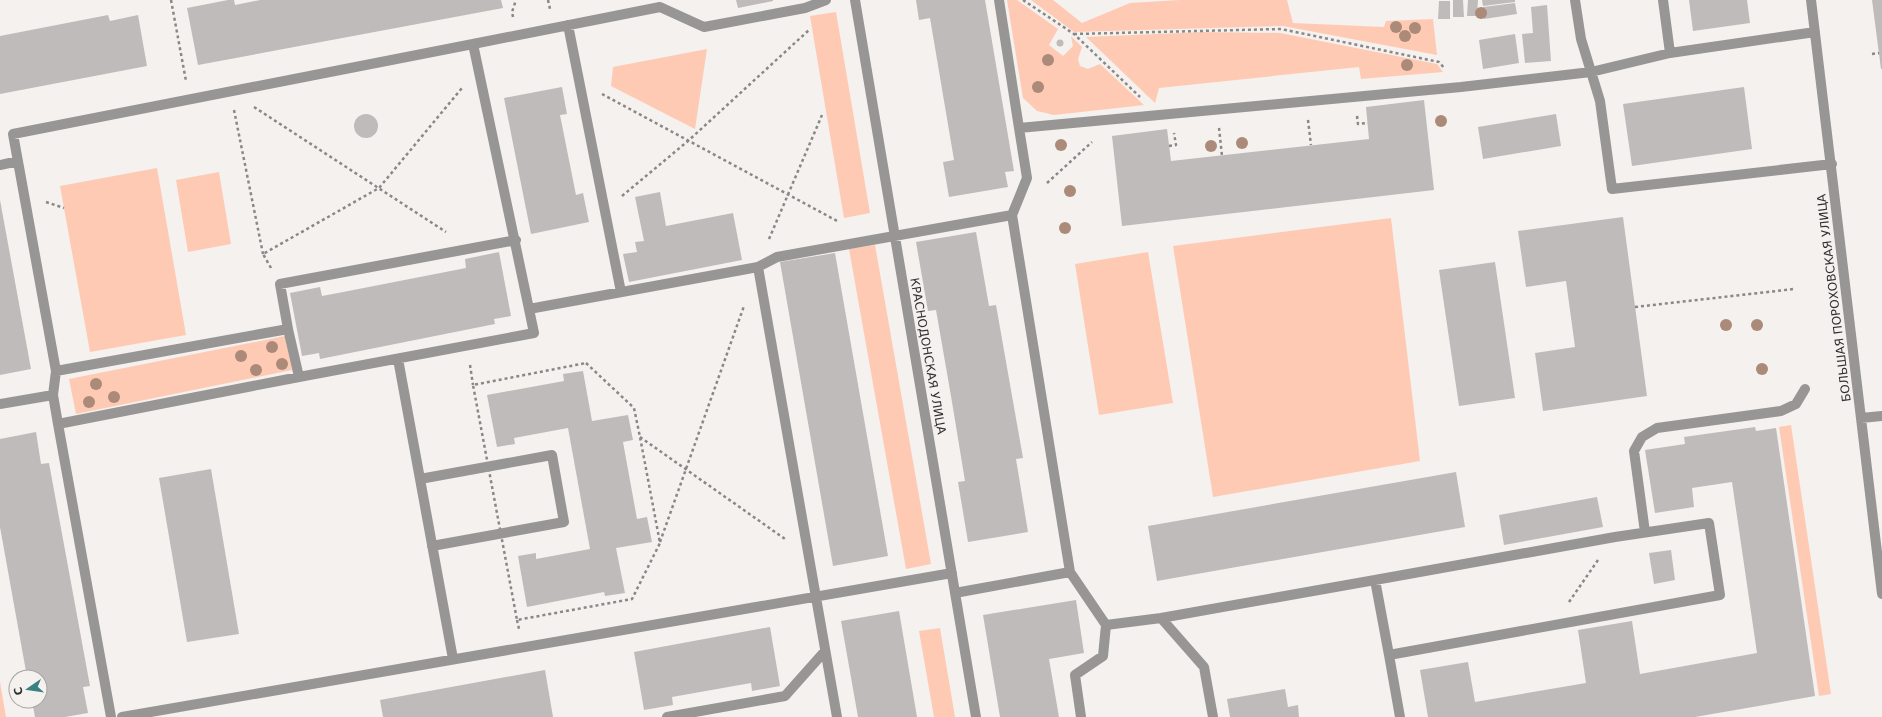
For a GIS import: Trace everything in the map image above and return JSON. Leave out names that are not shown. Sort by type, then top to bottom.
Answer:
[{"type":"street","points":[[111,717],[53,395],[56,371],[13,134],[660,7],[704,27],[805,8],[826,0]]},
{"type":"street","name":"КРАСНОДОНСКАЯ УЛИЦА","points":[[855,0],[976,717]]},
{"type":"street","points":[[998,0],[1027,178],[1012,215],[1070,572],[1106,625],[1103,656],[1075,675],[1081,717]]},
{"type":"street","points":[[1575,0],[1581,39],[1600,101],[1612,189],[1832,164]]},
{"type":"street","points":[[1663,0],[1670,53]]},
{"type":"street","name":"БОЛЬШАЯ ПОРОХОВСКАЯ УЛИЦА","points":[[1811,0],[1832,164],[1882,594]]},
{"type":"street","points":[[568,25],[621,292]]},
{"type":"street","points":[[1019,128],[1216,110],[1591,72],[1670,53],[1815,32]]},
{"type":"street","points":[[58,424],[534,333],[516,240],[473,44]]},
{"type":"street","points":[[0,165],[18,161]]},
{"type":"street","points":[[529,309],[758,267],[777,257],[1012,215]]},
{"type":"street","points":[[299,377],[280,284],[516,240]]},
{"type":"street","points":[[758,267],[837,717]]},
{"type":"street","points":[[56,371],[288,329]]},
{"type":"street","points":[[398,359],[453,659]]},
{"type":"street","points":[[1646,532],[1634,452],[1642,437],[1657,428],[1781,411],[1796,404],[1805,389]]},
{"type":"street","points":[[0,404],[53,395]]},
{"type":"street","points":[[1861,418],[1882,416]]},
{"type":"street","points":[[420,479],[552,455],[564,522],[432,546]]},
{"type":"street","points":[[1106,625],[1162,618],[1615,537],[1709,523],[1720,595],[1389,655]]},
{"type":"street","points":[[955,593],[1070,572]]},
{"type":"street","points":[[122,717],[952,573]]},
{"type":"street","points":[[1375,580],[1400,717]]},
{"type":"street","points":[[1162,618],[1204,667],[1213,717]]},
{"type":"street","points":[[667,717],[786,696],[825,651]]},
{"type":"path","points":[[171,0],[189,100]]},
{"type":"path","points":[[1023,0],[1074,34],[1159,115]]},
{"type":"path","points":[[1074,34],[1282,29],[1439,62],[1461,86]]},
{"type":"path","points":[[605,211],[688,141],[808,30]]},
{"type":"path","points":[[1872,54],[1879,53]]},
{"type":"path","points":[[263,254],[379,188],[478,68]]},
{"type":"path","points":[[579,82],[839,222]]},
{"type":"path","points":[[230,92],[470,248]]},
{"type":"path","points":[[230,92],[263,254],[280,284]]},
{"type":"path","points":[[1305,101],[1311,146]]},
{"type":"path","points":[[1216,110],[1222,156]]},
{"type":"path","points":[[758,267],[822,115]]},
{"type":"path","points":[[1041,188],[1117,119]]},
{"type":"path","points":[[1635,307],[1794,289]]},
{"type":"path","points":[[660,543],[744,305]]},
{"type":"path","points":[[640,437],[808,555]]},
{"type":"path","points":[[489,467],[501,534]]},
{"type":"path","points":[[1552,625],[1615,537]]},
{"type":"shaded area","points":[[1007,0],[1017,0],[1058,29],[1049,45],[1063,56],[1073,46],[1071,36],[1082,47],[1078,59],[1080,66],[1088,69],[1100,64],[1144,105],[1054,115],[1037,111],[1023,98]]},
{"type":"shaded area","points":[[1031,0],[1053,0],[1082,23],[1130,3],[1180,0],[1287,0],[1293,23],[1384,27],[1386,21],[1433,19],[1437,55],[1283,26],[1074,32]]},
{"type":"shaded area","points":[[836,12],[870,213],[844,218],[810,16]]},
{"type":"shaded area","points":[[1204,32],[1280,33],[1437,64],[1443,72],[1361,79],[1359,67],[1159,88],[1155,103],[1086,37]]},
{"type":"shaded area","points":[[707,49],[695,129],[611,86],[613,67]]},
{"type":"shaded area","points":[[157,168],[186,335],[90,352],[60,186]]},
{"type":"shaded area","points":[[219,172],[231,244],[188,252],[176,180]]},
{"type":"shaded area","points":[[1391,218],[1420,461],[1213,497],[1173,246]]},
{"type":"shaded area","points":[[875,245],[931,564],[906,569],[849,249]]},
{"type":"shaded area","points":[[1148,252],[1173,403],[1099,415],[1075,264]]},
{"type":"shaded area","points":[[285,336],[292,370],[76,414],[69,379]]},
{"type":"shaded area","points":[[1791,425],[1831,694],[1819,696],[1779,427]]},
{"type":"shaded area","points":[[940,628],[955,717],[934,717],[919,631]]},
{"type":"shaded area","points":[[0,682],[6,717],[0,717]]},
{"type":"building","points":[[234,0],[235,5],[260,0],[501,0],[503,8],[198,65],[187,8]]},
{"type":"building","points":[[736,0],[773,0],[773,1],[738,8]]},
{"type":"building","points":[[916,0],[985,0],[1014,171],[1005,172],[1008,187],[949,197],[943,162],[954,160],[930,18],[919,20]]},
{"type":"building","points":[[1453,0],[1463,0],[1464,17],[1453,17]]},
{"type":"building","points":[[1468,0],[1478,0],[1477,16],[1467,16]]},
{"type":"building","points":[[1482,0],[1515,0],[1515,2],[1483,6]]},
{"type":"building","points":[[1689,0],[1747,0],[1750,23],[1693,31]]},
{"type":"building","points":[[1872,0],[1882,0],[1882,69],[1881,69]]},
{"type":"building","points":[[1439,1],[1450,1],[1450,19],[1438,19]]},
{"type":"building","points":[[1515,3],[1517,14],[1484,19],[1483,7]]},
{"type":"building","points":[[1547,5],[1551,61],[1525,63],[1522,34],[1533,33],[1531,7]]},
{"type":"building","points":[[108,15],[110,21],[138,15],[147,66],[0,94],[0,36]]},
{"type":"building","points":[[1515,34],[1519,63],[1483,69],[1479,40]]},
{"type":"building","points":[[1060,40],[1063,43],[1060,46],[1057,43]]},
{"type":"building","points":[[562,87],[567,114],[560,115],[576,195],[583,193],[589,222],[531,234],[504,98]]},
{"type":"building","points":[[1744,87],[1752,149],[1632,166],[1623,104]]},
{"type":"building","points":[[1424,100],[1434,190],[1122,226],[1112,136],[1167,129],[1171,161],[1369,139],[1366,107]]},
{"type":"building","points":[[366,114],[375,117],[378,126],[375,135],[366,138],[357,135],[354,126],[357,117]]},
{"type":"building","points":[[1556,114],[1561,146],[1483,159],[1478,127]]},
{"type":"building","points":[[660,192],[666,226],[733,213],[742,260],[629,282],[623,254],[637,252],[635,242],[644,241],[635,197]]},
{"type":"building","points":[[0,200],[31,369],[0,375]]},
{"type":"building","points":[[1623,217],[1647,396],[1543,411],[1535,353],[1575,347],[1566,281],[1526,287],[1518,231]]},
{"type":"building","points":[[976,232],[989,306],[996,305],[1023,458],[1016,459],[1028,532],[968,542],[958,482],[965,481],[951,396],[936,310],[928,311],[916,242]]},
{"type":"building","points":[[499,252],[511,316],[494,319],[495,324],[320,359],[319,353],[302,356],[290,293],[320,287],[322,296],[466,268],[465,259]]},
{"type":"building","points":[[835,253],[888,556],[833,566],[780,262]]},
{"type":"building","points":[[1495,262],[1515,398],[1459,406],[1439,270]]},
{"type":"building","points":[[583,371],[592,421],[628,415],[633,440],[623,442],[637,519],[647,517],[652,542],[616,548],[625,593],[605,596],[604,592],[527,607],[518,556],[536,553],[536,559],[590,549],[568,428],[514,438],[515,444],[497,447],[487,395],[564,381],[563,374]]},
{"type":"building","points":[[1755,427],[1756,431],[1776,428],[1815,696],[1695,717],[1428,717],[1420,670],[1468,662],[1475,702],[1586,683],[1578,630],[1632,621],[1640,674],[1757,653],[1732,482],[1692,488],[1694,507],[1655,513],[1645,450],[1685,444],[1684,437]]},
{"type":"building","points":[[36,432],[41,464],[49,463],[90,686],[83,687],[88,713],[65,717],[35,717],[34,709],[48,709],[48,669],[26,669],[0,527],[0,439]]},
{"type":"building","points":[[211,469],[239,634],[187,642],[159,478]]},
{"type":"building","points":[[1456,472],[1465,527],[1157,581],[1148,526]]},
{"type":"building","points":[[1597,497],[1603,527],[1504,545],[1499,515]]},
{"type":"building","points":[[1671,550],[1675,580],[1654,584],[1649,553]]},
{"type":"building","points":[[1076,600],[1084,653],[1049,659],[1059,717],[1000,717],[983,615]]},
{"type":"building","points":[[899,611],[917,717],[858,717],[841,621]]},
{"type":"building","points":[[770,627],[780,686],[752,691],[751,683],[672,697],[673,705],[644,710],[634,652]]},
{"type":"building","points":[[545,670],[553,717],[383,717],[380,700]]},
{"type":"building","points":[[1285,689],[1288,707],[1298,705],[1299,717],[1230,717],[1227,699]]}]
